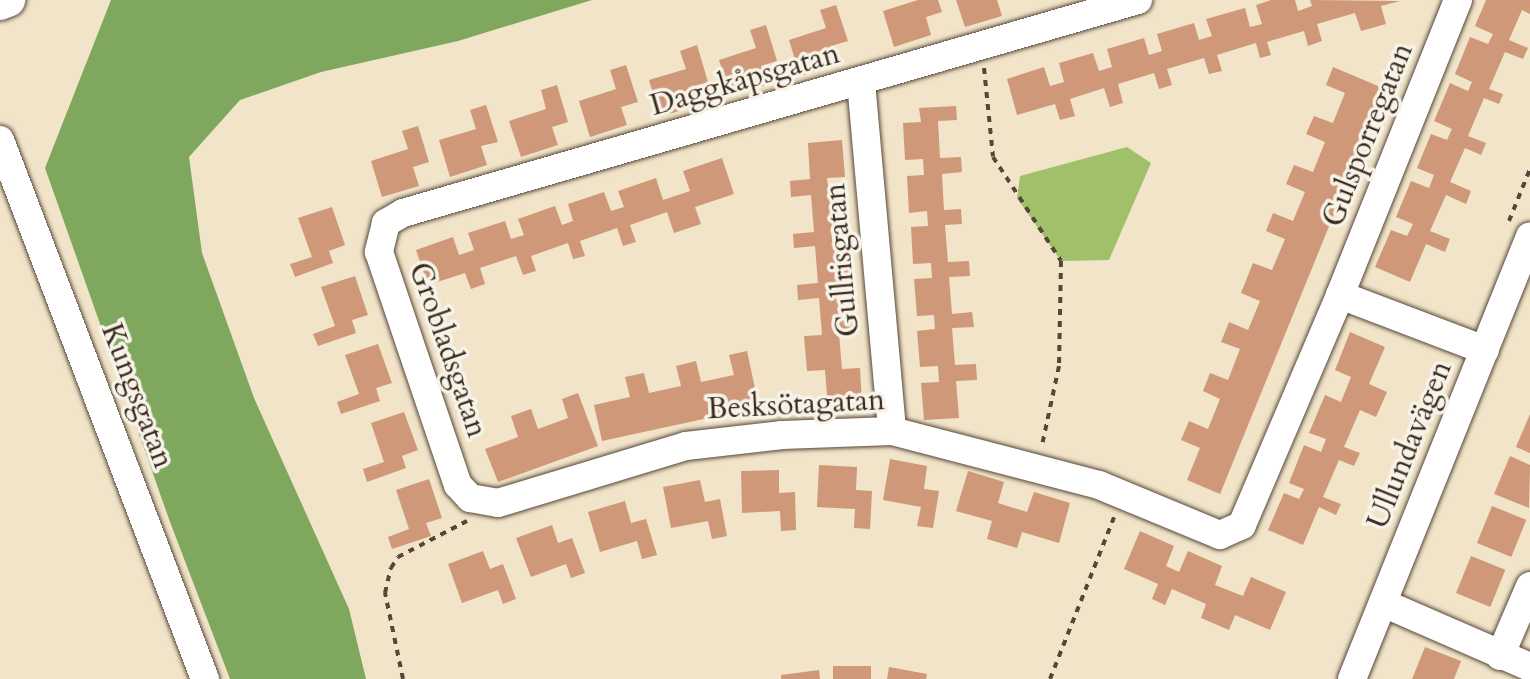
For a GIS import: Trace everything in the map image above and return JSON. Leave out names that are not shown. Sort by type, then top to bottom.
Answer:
[{"type":"main road","points":[[0,3],[8,0]]},
{"type":"street","name":"Daggkåpsgatan","points":[[380,236],[386,223],[403,213],[1138,0]]},
{"type":"street","name":"Gulsporregatan","points":[[1232,532],[1242,525],[1340,295],[1458,0]]},
{"type":"street","name":"Gullrisgatan","points":[[861,82],[892,431]]},
{"type":"street","name":"Kungsgatan","points":[[0,140],[205,679]]},
{"type":"street","name":"Grobladsgatan","points":[[380,236],[379,252],[458,485],[470,498],[483,502]]},
{"type":"street","name":"Ullundavägen","points":[[1352,679],[1530,236]]},
{"type":"street","points":[[1340,295],[1485,350]]},
{"type":"street","name":"Besksötagatan","points":[[483,502],[498,503],[686,446],[782,435],[892,431],[1037,467],[1123,495],[1220,535],[1232,532]]},
{"type":"street","points":[[1500,656],[1530,586]]},
{"type":"street","points":[[1383,603],[1530,667]]},
{"type":"path","points":[[982,46],[993,157],[1061,261],[1059,366],[1037,467]]},
{"type":"path","points":[[1050,679],[1123,495]]},
{"type":"path","points":[[403,679],[385,593],[391,568],[413,548],[461,529],[483,502]]},
{"type":"green space","points":[[111,0],[592,0],[458,41],[321,72],[240,100],[189,157],[202,253],[254,398],[349,609],[366,679],[230,679],[170,522],[45,168]]},
{"type":"green space","points":[[1127,147],[1151,163],[1109,260],[1061,261],[1017,198],[1020,176]]},
{"type":"building","points":[[918,0],[938,0],[942,12],[926,17],[931,35],[894,47],[883,11]]},
{"type":"building","points":[[956,0],[997,0],[1002,16],[965,27]]},
{"type":"building","points":[[1271,0],[1295,0],[1298,11],[1312,6],[1310,0],[1400,1],[1381,6],[1386,24],[1361,31],[1355,13],[1317,24],[1322,41],[1308,46],[1304,31],[1267,42],[1271,55],[1260,58],[1256,43],[1217,55],[1222,71],[1209,74],[1204,58],[1167,69],[1172,85],[1159,89],[1154,73],[1118,84],[1123,103],[1110,107],[1104,88],[1070,99],[1075,116],[1060,120],[1055,104],[1017,115],[1007,79],[1044,67],[1050,86],[1064,82],[1059,63],[1093,53],[1099,71],[1112,67],[1107,49],[1144,38],[1149,55],[1162,51],[1157,34],[1194,23],[1199,40],[1212,36],[1206,19],[1245,8],[1250,27],[1262,24],[1256,5]]},
{"type":"building","points":[[1486,0],[1530,0],[1530,14],[1522,10],[1509,40],[1528,48],[1523,59],[1505,52],[1489,89],[1503,94],[1499,104],[1484,98],[1468,136],[1486,143],[1481,155],[1465,148],[1450,182],[1471,191],[1466,204],[1446,195],[1430,231],[1450,239],[1445,252],[1426,244],[1410,282],[1375,267],[1391,230],[1407,236],[1413,224],[1396,217],[1411,181],[1429,188],[1434,175],[1417,168],[1431,134],[1447,140],[1452,129],[1434,121],[1450,83],[1468,91],[1472,82],[1455,74],[1470,37],[1488,44],[1493,34],[1475,26]]},
{"type":"building","points":[[836,5],[848,41],[831,46],[837,65],[800,76],[789,40],[826,28],[820,10]]},
{"type":"building","points":[[766,25],[777,61],[761,66],[767,85],[730,96],[719,60],[756,48],[750,30]]},
{"type":"building","points":[[697,45],[708,82],[692,87],[697,105],[660,117],[649,80],[686,69],[680,51]]},
{"type":"building","points":[[626,65],[638,102],[621,107],[627,125],[590,137],[579,101],[616,89],[610,70]]},
{"type":"building","points":[[1333,67],[1385,89],[1220,494],[1187,480],[1200,448],[1181,440],[1189,421],[1208,429],[1220,399],[1203,391],[1210,373],[1228,380],[1240,349],[1221,342],[1229,322],[1248,330],[1260,301],[1241,293],[1253,263],[1272,270],[1285,239],[1266,231],[1273,213],[1293,221],[1305,192],[1286,184],[1294,165],[1313,172],[1325,142],[1306,134],[1314,116],[1333,123],[1345,93],[1326,85]]},
{"type":"building","points":[[557,85],[568,122],[552,127],[558,145],[521,157],[509,121],[546,109],[541,90]]},
{"type":"building","points":[[486,105],[498,142],[481,146],[487,165],[450,177],[439,140],[476,129],[470,110]]},
{"type":"building","points":[[956,106],[957,120],[938,121],[940,158],[961,157],[962,172],[942,174],[944,210],[961,209],[962,224],[945,225],[948,262],[969,261],[970,276],[949,277],[952,314],[972,312],[974,327],[952,328],[955,365],[976,364],[977,380],[956,381],[959,418],[924,420],[921,383],[939,382],[938,366],[920,367],[917,331],[935,329],[934,315],[917,316],[914,279],[932,278],[931,263],[913,264],[911,227],[928,226],[927,211],[909,213],[907,176],[924,175],[923,159],[905,160],[903,123],[921,122],[919,108]]},
{"type":"building","points":[[418,126],[429,162],[413,167],[419,186],[382,197],[371,161],[408,149],[402,131]]},
{"type":"building","points":[[842,140],[845,177],[827,178],[829,194],[846,193],[849,230],[831,231],[833,245],[850,244],[853,281],[835,282],[836,297],[854,296],[857,333],[839,334],[842,369],[860,368],[862,405],[828,407],[825,370],[807,371],[804,336],[822,335],[819,298],[798,300],[797,285],[818,283],[815,246],[794,248],[793,234],[814,232],[811,195],[791,197],[790,181],[810,179],[808,143]]},
{"type":"building","points":[[722,158],[734,194],[695,207],[701,224],[674,233],[667,212],[630,225],[636,242],[623,246],[617,228],[580,241],[585,256],[573,259],[568,243],[531,256],[536,271],[523,275],[516,256],[480,268],[485,284],[471,289],[465,273],[428,285],[416,250],[453,237],[459,255],[474,250],[468,233],[505,221],[511,239],[524,235],[518,219],[555,206],[562,225],[573,221],[568,204],[604,192],[611,211],[624,207],[618,191],[656,178],[663,200],[690,191],[683,171]]},
{"type":"building","points":[[332,207],[345,245],[329,251],[333,263],[295,277],[290,264],[312,257],[298,218]]},
{"type":"building","points":[[355,276],[368,315],[352,320],[356,333],[318,346],[313,334],[335,326],[321,287]]},
{"type":"building","points":[[1350,332],[1385,347],[1369,384],[1387,392],[1376,417],[1360,410],[1344,447],[1360,453],[1354,466],[1339,460],[1323,497],[1341,504],[1336,515],[1319,507],[1303,545],[1268,530],[1284,493],[1299,499],[1304,489],[1289,483],[1304,445],[1321,452],[1326,439],[1309,433],[1325,395],[1341,402],[1351,377],[1335,370]]},
{"type":"building","points":[[378,344],[392,383],[376,388],[380,401],[341,414],[337,402],[359,394],[345,355]]},
{"type":"building","points":[[747,351],[759,407],[602,441],[594,405],[630,397],[625,377],[644,373],[649,393],[681,386],[676,366],[696,361],[701,382],[734,375],[729,355]]},
{"type":"building","points":[[578,393],[598,446],[498,482],[485,449],[518,437],[511,416],[531,409],[538,429],[568,418],[562,399]]},
{"type":"building","points":[[404,412],[418,450],[402,456],[406,468],[367,482],[363,469],[384,462],[371,423]]},
{"type":"building","points":[[1530,414],[1530,453],[1516,447]]},
{"type":"building","points":[[1510,456],[1530,465],[1529,508],[1494,494]]},
{"type":"building","points":[[890,459],[927,466],[924,489],[939,491],[933,528],[917,526],[921,507],[883,500]]},
{"type":"building","points":[[819,465],[857,467],[856,490],[872,491],[870,529],[854,528],[855,509],[817,507]]},
{"type":"building","points":[[779,470],[779,493],[795,492],[796,530],[781,531],[780,511],[742,513],[741,471]]},
{"type":"building","points":[[968,471],[1004,482],[998,503],[1027,512],[1034,492],[1070,503],[1059,543],[1022,532],[1017,548],[987,539],[992,521],[956,511]]},
{"type":"building","points":[[429,479],[442,518],[426,523],[431,536],[392,549],[388,537],[409,529],[396,490]]},
{"type":"building","points":[[700,480],[705,502],[720,499],[727,536],[712,539],[708,521],[671,528],[663,487]]},
{"type":"building","points":[[625,501],[631,523],[646,519],[657,555],[642,559],[637,541],[600,552],[588,512]]},
{"type":"building","points":[[1492,506],[1526,520],[1511,557],[1477,543]]},
{"type":"building","points":[[552,525],[558,543],[572,538],[585,573],[571,578],[566,564],[531,577],[516,538]]},
{"type":"building","points":[[1140,531],[1174,546],[1166,566],[1179,572],[1188,551],[1222,566],[1215,585],[1243,596],[1251,577],[1286,592],[1270,630],[1235,615],[1229,630],[1201,618],[1206,604],[1172,589],[1165,605],[1152,599],[1158,584],[1124,569]]},
{"type":"building","points":[[483,551],[490,569],[503,564],[516,599],[503,604],[498,590],[462,603],[448,564]]},
{"type":"building","points":[[1471,556],[1505,570],[1490,607],[1456,593]]},
{"type":"building","points":[[1425,647],[1461,661],[1454,679],[1412,679]]},
{"type":"building","points":[[833,666],[871,666],[871,679],[833,679]]},
{"type":"building","points":[[889,667],[927,674],[926,679],[887,679]]},
{"type":"building","points":[[819,670],[820,679],[781,679],[781,675]]}]
